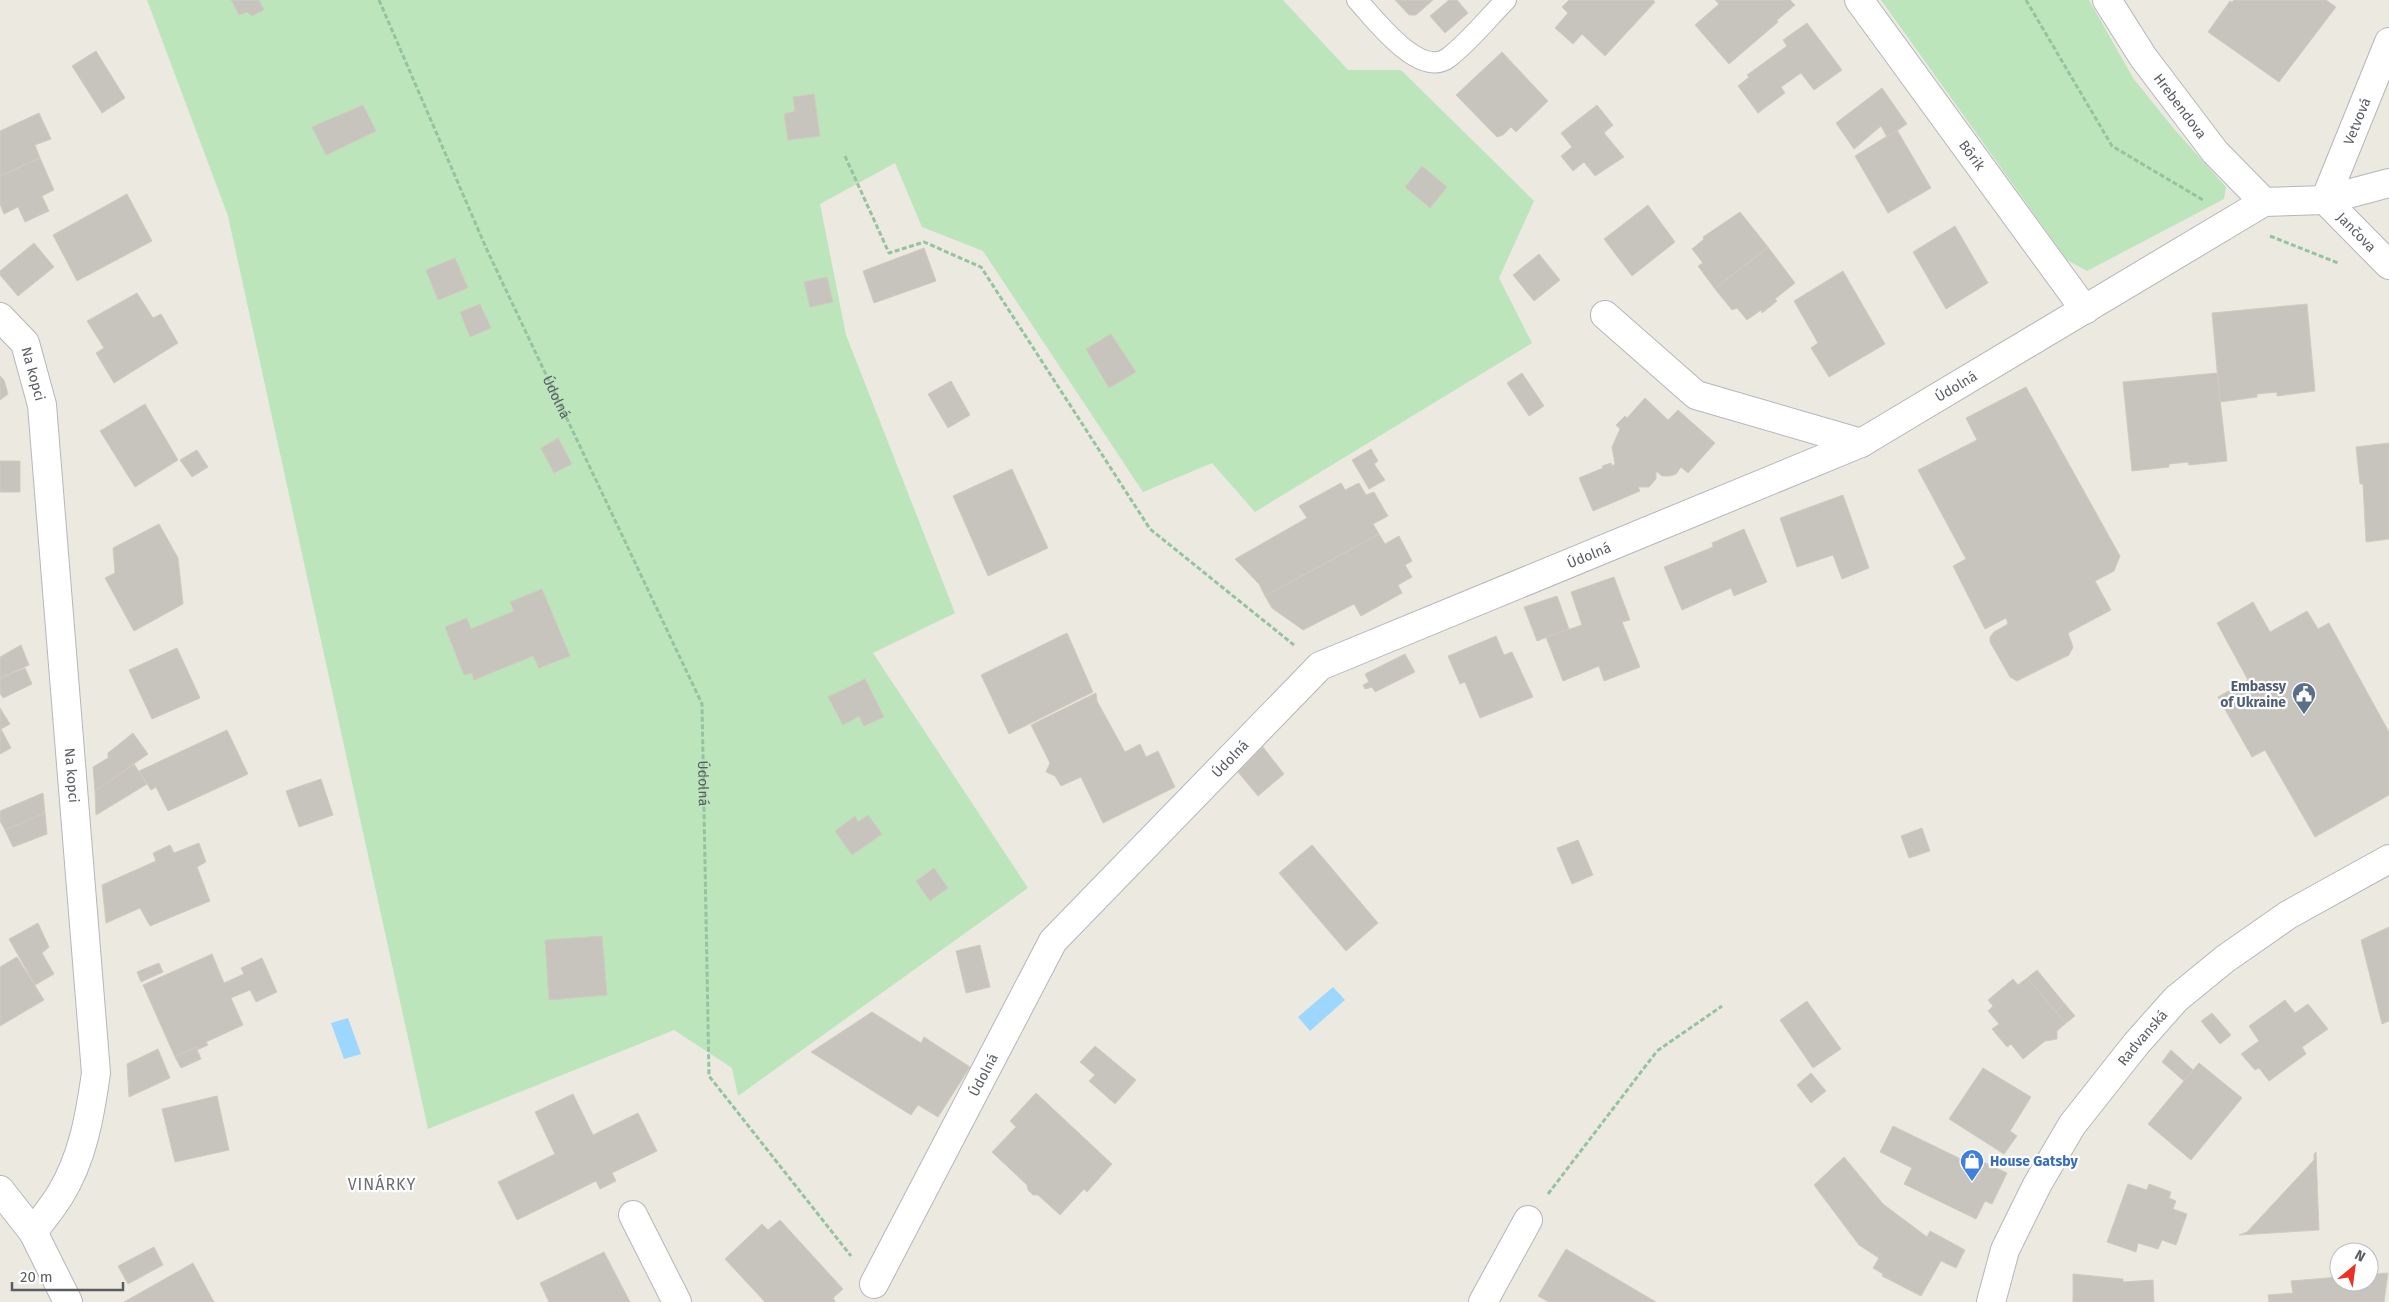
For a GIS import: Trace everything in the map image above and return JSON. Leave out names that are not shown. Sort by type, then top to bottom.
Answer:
[{"type":"street","name":"Bôrik","points":[[1859,0],[2085,310]]},
{"type":"street","name":"Hrebendova","points":[[2108,0],[2143,57],[2215,152],[2264,202]]},
{"type":"street","name":"Vetvová","points":[[2325,200],[2389,42]]},
{"type":"street","points":[[2264,202],[2325,200],[2389,183]]},
{"type":"street","name":"Jančova","points":[[2325,200],[2389,265]]},
{"type":"street","name":"Údolná","points":[[874,1284],[1053,941],[1320,666],[1861,443],[2264,202]]},
{"type":"street","points":[[1604,315],[1696,394],[1861,443]]},
{"type":"street","name":"Na kopci","points":[[0,317],[25,342],[42,405],[96,1074],[90,1114],[80,1151],[61,1194],[33,1232]]},
{"type":"street","name":"Radvanská","points":[[1991,1302],[2005,1250],[2037,1185],[2072,1126],[2136,1044],[2176,999],[2225,959],[2288,915],[2389,859]]},
{"type":"street","points":[[0,1190],[33,1232],[68,1302]]},
{"type":"street","points":[[633,1215],[678,1302]]},
{"type":"street","points":[[1483,1302],[1528,1220]]},
{"type":"lane","points":[[1357,0],[1404,50],[1429,62],[1447,59],[1506,0]]},
{"type":"path","name":"Údolná","points":[[380,0],[487,250],[702,704],[709,1076],[874,1284]]},
{"type":"path","points":[[2026,0],[2112,146],[2236,220],[2282,242],[2336,262],[2344,268]]},
{"type":"path","points":[[845,156],[889,253],[924,242],[981,267],[1150,529],[1320,666]]},
{"type":"path","points":[[1528,1220],[1657,1051],[1722,1006]]},
{"type":"green space","points":[[147,0],[1283,0],[1348,70],[1401,70],[1534,201],[1499,278],[1532,343],[1255,512],[1212,463],[1143,492],[983,251],[922,227],[895,163],[820,204],[846,335],[955,613],[873,653],[1028,888],[738,1096],[732,1068],[674,1030],[428,1129],[228,216]]},
{"type":"green space","points":[[1881,0],[2089,0],[2133,78],[2174,129],[2226,187],[2224,199],[2087,271],[2067,260]]},
{"type":"water","points":[[1333,987],[1345,1000],[1310,1031],[1298,1017]]},
{"type":"water","points":[[348,1018],[361,1054],[344,1059],[331,1023]]},
{"type":"building","points":[[231,0],[259,0],[264,10],[252,16],[247,12],[239,15]]},
{"type":"building","points":[[1395,0],[1433,0],[1416,15],[1409,15]]},
{"type":"building","points":[[1449,0],[1457,0],[1468,13],[1445,33],[1430,16]]},
{"type":"building","points":[[1569,0],[1653,0],[1655,2],[1605,56],[1582,34],[1573,44],[1555,28],[1568,13],[1562,7]]},
{"type":"building","points":[[1715,0],[1790,0],[1795,5],[1729,64],[1695,25],[1719,4]]},
{"type":"building","points":[[2326,0],[2336,7],[2279,82],[2208,32],[2230,1]]},
{"type":"building","points":[[1807,23],[1842,70],[1814,90],[1801,73],[1781,87],[1785,93],[1758,113],[1738,86],[1749,77],[1747,75],[1787,46],[1783,40]]},
{"type":"building","points":[[96,51],[125,98],[102,113],[72,66]]},
{"type":"building","points":[[1502,52],[1548,101],[1516,132],[1511,127],[1503,135],[1497,137],[1456,95]]},
{"type":"building","points":[[1882,88],[1907,124],[1887,137],[1881,126],[1854,149],[1836,123]]},
{"type":"building","points":[[814,94],[820,136],[788,140],[784,114],[795,111],[793,97]]},
{"type":"building","points":[[363,105],[376,131],[326,155],[312,127]]},
{"type":"building","points":[[1597,105],[1613,125],[1604,133],[1624,157],[1595,176],[1584,162],[1573,171],[1561,156],[1572,147],[1561,133]]},
{"type":"building","points":[[39,113],[51,139],[35,145],[40,158],[0,176],[0,131]]},
{"type":"building","points":[[1897,130],[1931,188],[1888,213],[1855,156]]},
{"type":"building","points":[[40,158],[54,190],[42,196],[49,211],[25,222],[18,207],[4,214],[0,204],[0,176]]},
{"type":"building","points":[[1422,166],[1447,187],[1430,208],[1405,187]]},
{"type":"building","points":[[127,194],[152,241],[77,281],[53,235]]},
{"type":"building","points":[[1648,205],[1675,242],[1632,276],[1604,239]]},
{"type":"building","points":[[1740,212],[1768,247],[1715,289],[1698,266],[1703,263],[1692,249],[1704,239],[1703,237]]},
{"type":"building","points":[[1955,226],[1988,283],[1946,309],[1913,252]]},
{"type":"building","points":[[34,243],[54,267],[18,296],[0,275],[0,271]]},
{"type":"building","points":[[1768,247],[1795,283],[1775,299],[1777,301],[1762,313],[1761,310],[1747,320],[1737,308],[1732,310],[1715,289]]},
{"type":"building","points":[[924,248],[936,281],[874,303],[863,271]]},
{"type":"building","points":[[1539,254],[1560,280],[1534,301],[1513,275]]},
{"type":"building","points":[[455,258],[468,288],[438,300],[426,270]]},
{"type":"building","points":[[1843,271],[1885,344],[1829,377],[1811,348],[1818,343],[1794,301]]},
{"type":"building","points":[[827,277],[833,302],[810,307],[804,282]]},
{"type":"building","points":[[137,293],[153,318],[161,314],[178,343],[114,383],[96,353],[104,348],[87,321]]},
{"type":"building","points":[[480,304],[491,328],[470,337],[460,312]]},
{"type":"building","points":[[2307,304],[2315,391],[2277,396],[2277,392],[2257,394],[2257,397],[2220,402],[2212,313]]},
{"type":"building","points":[[1111,334],[1136,372],[1109,388],[1086,349]]},
{"type":"building","points":[[1522,373],[1544,406],[1529,416],[1507,383]]},
{"type":"building","points":[[2217,373],[2227,461],[2189,465],[2188,462],[2169,464],[2169,467],[2132,471],[2123,382]]},
{"type":"building","points":[[0,376],[4,380],[8,394],[0,400]]},
{"type":"building","points":[[951,381],[970,415],[948,428],[928,394]]},
{"type":"building","points":[[2026,387],[2120,556],[2114,571],[2095,581],[2111,610],[2068,633],[2073,647],[2069,655],[2017,681],[2010,677],[1990,642],[1990,637],[1994,632],[2008,624],[2006,618],[1985,629],[1953,566],[1966,559],[1918,470],[1977,440],[1966,418]]},
{"type":"building","points":[[1645,398],[1668,420],[1678,410],[1715,443],[1688,473],[1681,467],[1676,474],[1670,476],[1662,476],[1656,471],[1656,479],[1649,487],[1638,487],[1640,491],[1593,511],[1579,478],[1603,468],[1602,466],[1611,463],[1612,466],[1615,464],[1612,447],[1620,429],[1616,425],[1625,416],[1627,418]]},
{"type":"building","points":[[145,404],[178,460],[135,487],[100,431]]},
{"type":"building","points":[[558,438],[572,464],[554,473],[541,448]]},
{"type":"building","points":[[2389,443],[2389,539],[2366,542],[2363,484],[2360,484],[2356,447]]},
{"type":"building","points":[[1371,449],[1378,461],[1374,464],[1385,480],[1369,489],[1352,460]]},
{"type":"building","points":[[197,450],[208,467],[192,477],[180,460]]},
{"type":"building","points":[[0,461],[20,461],[20,492],[0,492]]},
{"type":"building","points":[[1012,469],[1048,548],[988,576],[953,496]]},
{"type":"building","points":[[1341,483],[1345,490],[1359,483],[1366,495],[1374,492],[1388,516],[1373,524],[1379,534],[1265,596],[1259,584],[1235,559],[1307,518],[1299,506]]},
{"type":"building","points":[[1843,495],[1869,568],[1842,579],[1833,555],[1797,567],[1780,518]]},
{"type":"building","points":[[159,524],[178,558],[183,604],[134,631],[105,578],[115,573],[113,548]]},
{"type":"building","points":[[1744,529],[1767,582],[1734,596],[1731,588],[1682,610],[1664,567],[1713,547],[1712,543]]},
{"type":"building","points":[[1379,534],[1385,544],[1399,536],[1412,561],[1405,565],[1412,577],[1398,585],[1402,593],[1361,616],[1354,604],[1303,630],[1272,608],[1265,596]]},
{"type":"building","points":[[1614,577],[1630,620],[1622,622],[1640,667],[1604,681],[1599,666],[1563,681],[1546,637],[1582,625],[1571,592]]},
{"type":"building","points":[[542,589],[570,656],[539,668],[533,656],[474,680],[472,673],[464,675],[445,627],[467,618],[471,629],[514,611],[510,602]]},
{"type":"building","points":[[1557,596],[1569,629],[1537,641],[1524,607]]},
{"type":"building","name":"Embassy of Ukraine","points":[[2253,602],[2270,632],[2307,611],[2318,629],[2329,623],[2389,732],[2389,795],[2315,837],[2265,750],[2252,757],[2218,697],[2248,680],[2217,623]]},
{"type":"building","points":[[1067,633],[1093,692],[1009,734],[981,675]]},
{"type":"building","points":[[1496,636],[1504,655],[1512,652],[1533,697],[1480,718],[1465,682],[1460,684],[1448,656]]},
{"type":"building","points":[[21,645],[29,665],[0,678],[0,657]]},
{"type":"building","points":[[177,648],[200,698],[152,719],[129,670]]},
{"type":"building","points":[[1405,654],[1415,672],[1375,692],[1372,687],[1365,689],[1363,685],[1369,682],[1365,674]]},
{"type":"building","points":[[25,668],[32,684],[3,698],[0,693],[0,678]]},
{"type":"building","points":[[865,679],[884,717],[864,726],[859,716],[843,725],[828,697]]},
{"type":"building","points":[[1096,693],[1097,701],[1125,752],[1140,744],[1146,757],[1158,751],[1175,787],[1103,823],[1081,777],[1061,786],[1055,776],[1046,772],[1050,763],[1031,725]]},
{"type":"building","points":[[0,708],[10,724],[1,729],[11,748],[0,754]]},
{"type":"building","points":[[227,730],[248,774],[168,811],[156,787],[151,790],[139,771]]},
{"type":"building","points":[[133,733],[148,754],[95,791],[93,767],[108,758],[108,753]]},
{"type":"building","points":[[1263,747],[1284,774],[1258,796],[1238,772]]},
{"type":"building","points":[[134,764],[147,784],[96,815],[95,791]]},
{"type":"building","points":[[321,779],[333,815],[299,827],[286,791]]},
{"type":"building","points":[[43,793],[45,813],[5,830],[0,821],[0,811]]},
{"type":"building","points":[[45,813],[47,834],[13,847],[5,830]]},
{"type":"building","points":[[868,815],[882,834],[852,855],[835,831],[855,816],[858,822]]},
{"type":"building","points":[[1922,828],[1930,851],[1909,858],[1901,836]]},
{"type":"building","points":[[1578,840],[1593,875],[1572,884],[1557,848]]},
{"type":"building","points":[[199,843],[206,862],[197,867],[210,901],[150,926],[140,908],[106,923],[102,885],[156,861],[153,853],[170,845],[174,853]]},
{"type":"building","points":[[1312,845],[1378,923],[1346,951],[1279,873]]},
{"type":"building","points":[[934,868],[948,888],[930,901],[916,881]]},
{"type":"building","points":[[38,923],[49,947],[42,953],[54,974],[35,985],[9,939]]},
{"type":"building","points":[[2389,927],[2389,1021],[2382,1024],[2361,940]]},
{"type":"building","points":[[602,936],[607,995],[549,1000],[545,940]]},
{"type":"building","points":[[980,945],[990,987],[966,993],[956,951]]},
{"type":"building","points":[[212,954],[224,983],[244,974],[241,968],[262,958],[277,992],[256,1002],[250,990],[231,998],[243,1025],[206,1042],[208,1045],[197,1050],[196,1047],[175,1057],[143,985]]},
{"type":"building","points":[[17,957],[44,1000],[0,1026],[0,967]]},
{"type":"building","points":[[159,963],[163,972],[141,982],[137,972]]},
{"type":"building","points":[[2037,970],[2064,1003],[2056,1012],[2027,978]]},
{"type":"building","points":[[2027,978],[2066,1023],[2057,1031],[2057,1039],[2045,1041],[2023,1059],[2011,1044],[2007,1047],[1992,1029],[1999,1024],[1988,1011],[1993,1006],[1988,1000],[2013,979],[2018,985]]},
{"type":"building","points":[[2285,1000],[2295,1013],[2308,1004],[2328,1029],[2302,1047],[2306,1054],[2269,1081],[2259,1068],[2255,1070],[2241,1054],[2259,1041],[2249,1026]]},
{"type":"building","points":[[1807,1001],[1841,1049],[1813,1068],[1780,1020]]},
{"type":"building","points":[[2064,1003],[2075,1016],[2066,1023],[2056,1012]]},
{"type":"building","points":[[872,1012],[921,1043],[924,1037],[970,1067],[938,1117],[918,1105],[911,1115],[811,1052]]},
{"type":"building","points":[[2212,1013],[2231,1035],[2220,1044],[2201,1021]]},
{"type":"building","points":[[1095,1046],[1136,1080],[1115,1104],[1089,1081],[1095,1075],[1080,1062]]},
{"type":"building","points":[[196,1047],[201,1059],[181,1068],[175,1057]]},
{"type":"building","points":[[158,1049],[170,1078],[129,1097],[127,1064]]},
{"type":"building","points":[[2171,1050],[2193,1070],[2184,1081],[2162,1062]]},
{"type":"building","points":[[2199,1063],[2242,1098],[2191,1160],[2148,1124]]},
{"type":"building","points":[[1983,1068],[2031,1097],[2010,1131],[2017,1136],[2004,1154],[1949,1119]]},
{"type":"building","points":[[1811,1073],[1826,1091],[1811,1103],[1797,1085]]},
{"type":"building","points":[[1036,1093],[1112,1164],[1087,1192],[1084,1189],[1060,1215],[1038,1195],[1033,1195],[1028,1190],[1027,1185],[992,1152],[1016,1127],[1010,1121]]},
{"type":"building","points":[[573,1094],[593,1135],[638,1113],[657,1151],[612,1173],[616,1181],[600,1189],[596,1181],[517,1220],[498,1182],[555,1154],[535,1112]]},
{"type":"building","points":[[217,1096],[229,1150],[175,1162],[162,1109]]},
{"type":"building","points":[[1893,1126],[1971,1164],[1975,1158],[2007,1173],[1992,1204],[1985,1201],[1976,1219],[1904,1184],[1912,1168],[1880,1152]]},
{"type":"building","points":[[2316,1152],[2319,1230],[2239,1235],[2247,1232],[2314,1160]]},
{"type":"building","points":[[1844,1157],[1883,1204],[1927,1237],[1930,1231],[1965,1250],[1956,1268],[1941,1261],[1921,1296],[1882,1276],[1883,1274],[1873,1268],[1879,1258],[1859,1245],[1814,1185]]},
{"type":"building","points":[[2128,1184],[2147,1190],[2149,1184],[2171,1192],[2169,1198],[2176,1201],[2173,1209],[2187,1214],[2176,1245],[2162,1240],[2158,1249],[2138,1243],[2136,1252],[2107,1242]]},
{"type":"building","points":[[780,1220],[843,1289],[833,1298],[834,1302],[765,1302],[725,1259],[762,1224],[768,1230]]},
{"type":"building","points":[[154,1247],[163,1265],[128,1284],[118,1266]]},
{"type":"building","points":[[1566,1249],[1656,1302],[1549,1302],[1538,1296]]},
{"type":"building","points":[[604,1252],[630,1302],[549,1302],[540,1283]]},
{"type":"building","points":[[193,1263],[214,1302],[124,1302],[138,1294]]},
{"type":"building","points":[[2379,1273],[2388,1273],[2384,1302],[2269,1302],[2268,1295],[2293,1293],[2291,1281],[2329,1278],[2329,1292],[2379,1292]]},
{"type":"building","points":[[2073,1274],[2123,1279],[2123,1282],[2153,1280],[2154,1302],[2073,1302]]},
{"type":"place","name":"Embassy of Ukraine","points":[[2304,715]]},
{"type":"place","name":"House Gatsby","points":[[1972,1182]]},
{"type":"district","name":"VINÁRKY","points":[[382,1184]]}]
